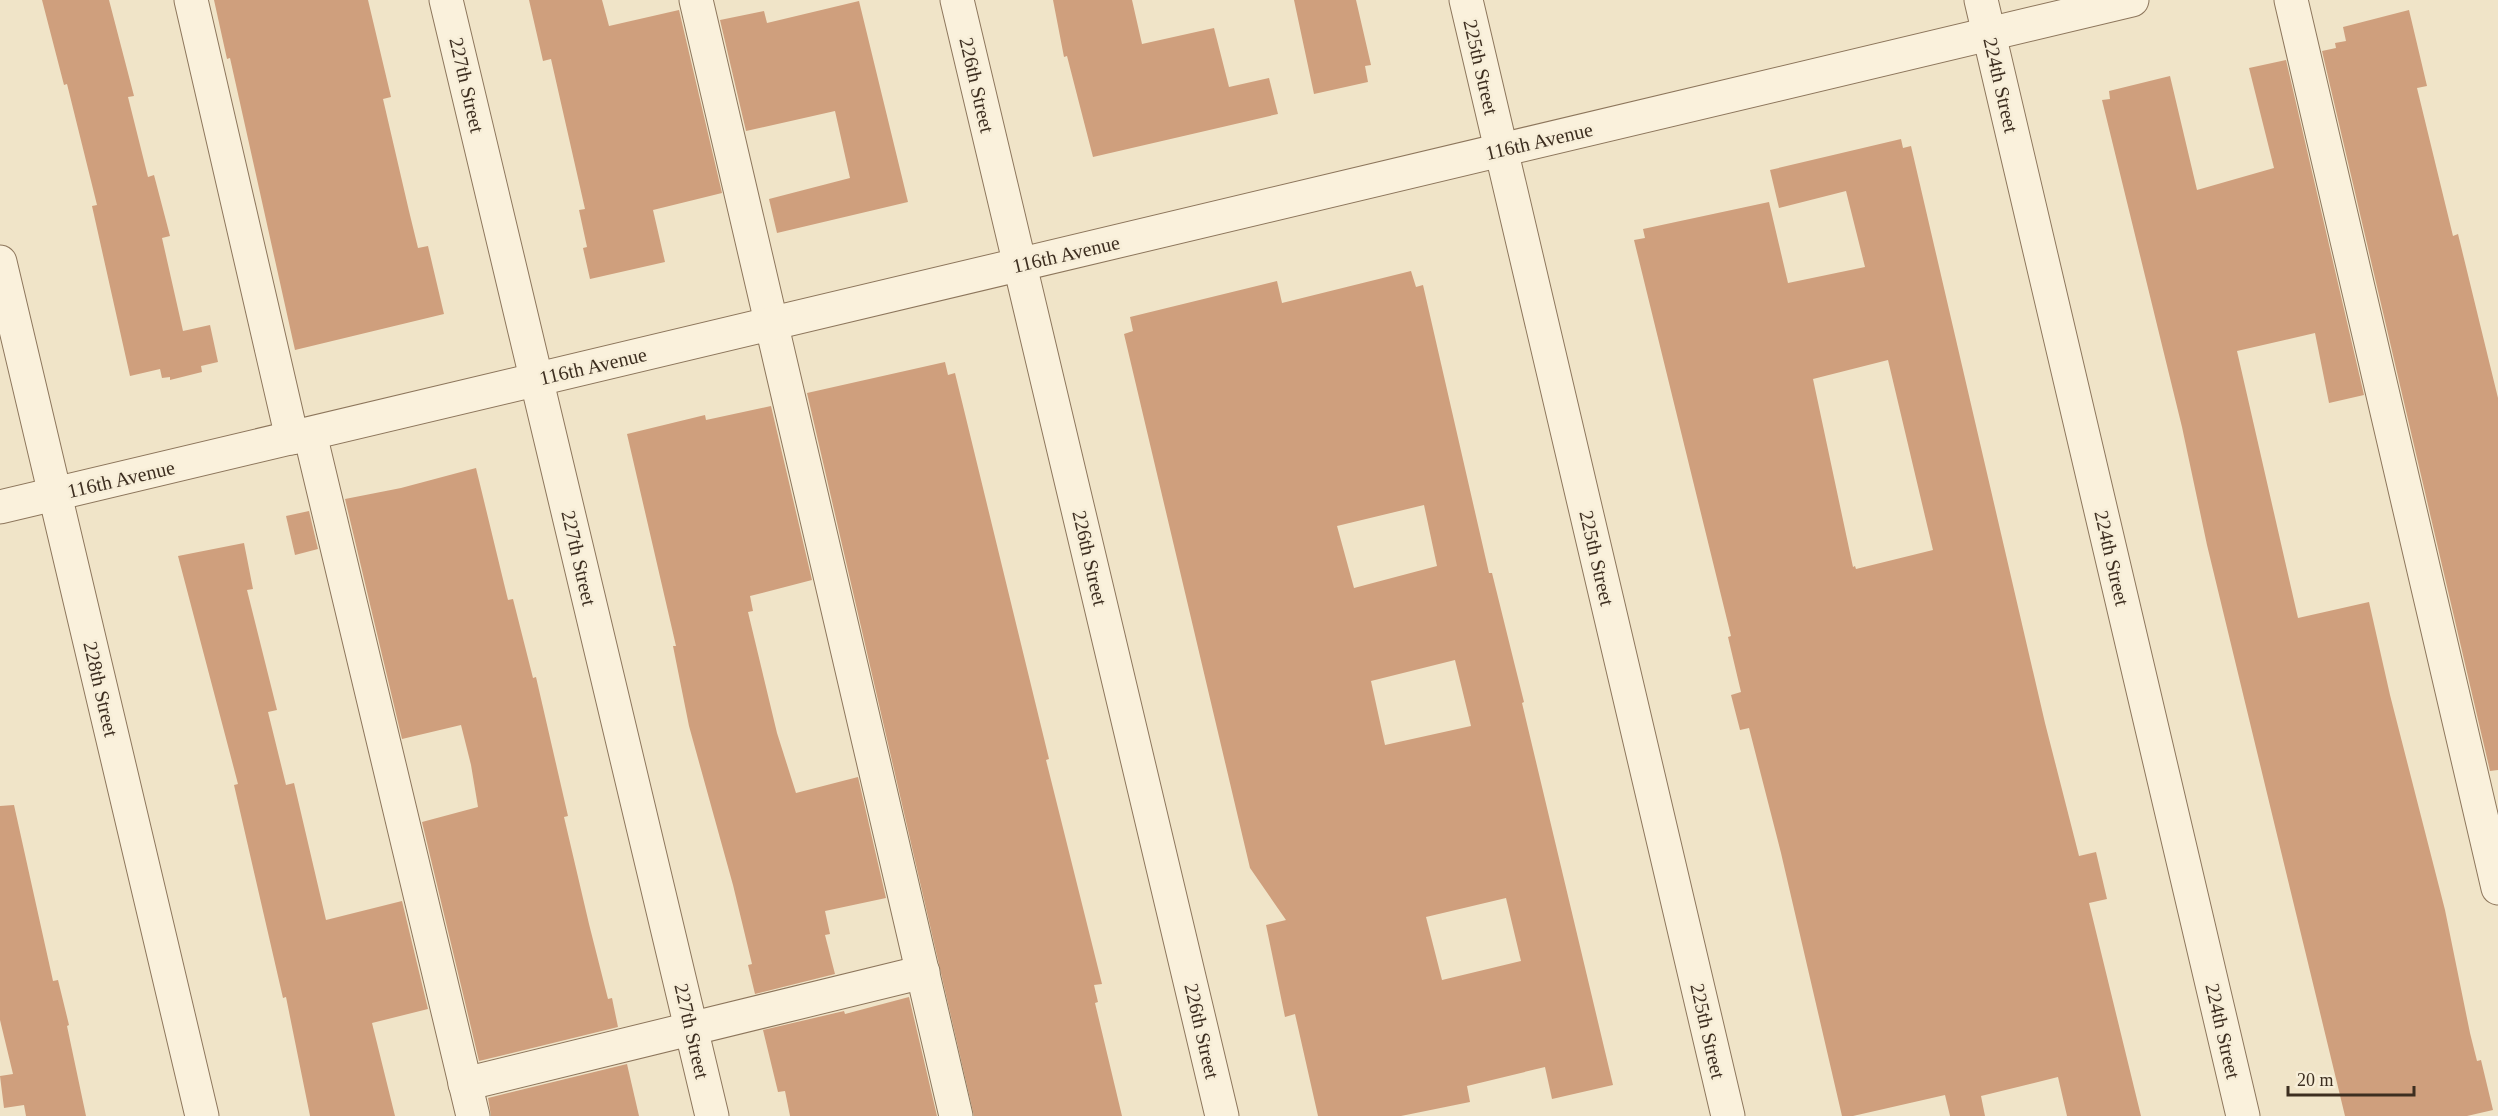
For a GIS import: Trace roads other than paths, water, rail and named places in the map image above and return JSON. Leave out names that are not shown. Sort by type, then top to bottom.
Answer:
[{"type":"street","points":[[191,0],[473,1116]]},
{"type":"street","name":"227th Street","points":[[446,0],[712,1116]]},
{"type":"street","points":[[696,0],[956,1116]]},
{"type":"street","name":"226th Street","points":[[957,0],[1222,1116]]},
{"type":"street","name":"225th Street","points":[[1466,0],[1728,1116]]},
{"type":"street","name":"224th Street","points":[[1981,0],[2243,1116]]},
{"type":"street","name":"116th Avenue","points":[[0,507],[2132,0]]},
{"type":"street","points":[[2291,0],[2498,888]]},
{"type":"street","name":"228th Street","points":[[0,262],[202,1116]]},
{"type":"street","points":[[465,1084],[922,972]]}]
